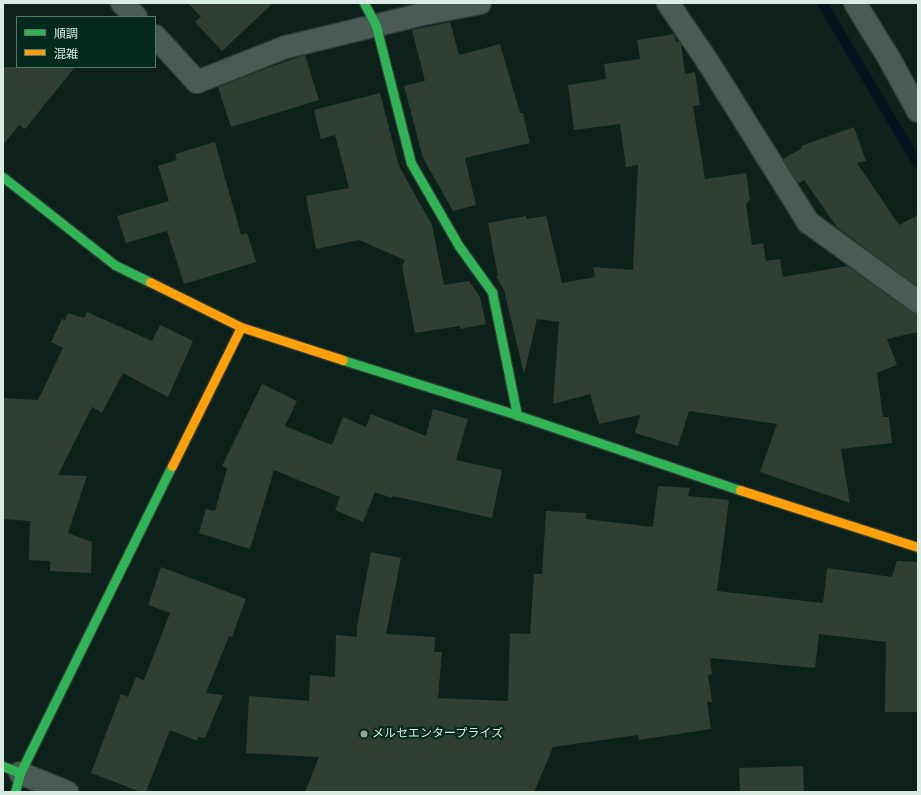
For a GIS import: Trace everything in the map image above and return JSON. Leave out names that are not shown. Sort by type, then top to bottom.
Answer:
[{"type":"street","points":[[122,3],[135,16]]},
{"type":"street","points":[[364,3],[376,26],[410,162],[459,246],[492,292],[517,415]]},
{"type":"street","points":[[156,37],[197,82],[286,47],[428,13],[480,3]]},
{"type":"street","points":[[668,3],[708,62],[808,222],[918,302]]},
{"type":"street","points":[[855,3],[890,60],[918,111]]},
{"type":"street","points":[[3,177],[115,265],[241,327],[517,415],[686,473],[918,547]]},
{"type":"street","points":[[67,792],[13,777],[241,327]]},
{"type":"building","points":[[188,3],[273,3],[222,51],[195,22],[201,17]]},
{"type":"building","points":[[450,22],[459,55],[500,44],[520,113],[523,113],[530,143],[465,158],[476,205],[453,211],[423,158],[404,86],[425,81],[412,30]]},
{"type":"building","points":[[674,34],[676,42],[679,41],[681,44],[685,74],[695,72],[700,105],[693,106],[705,179],[746,173],[750,200],[746,204],[752,245],[763,243],[766,261],[780,259],[783,277],[847,266],[911,312],[918,314],[918,332],[887,339],[897,365],[877,373],[883,417],[889,417],[892,443],[841,449],[850,503],[760,472],[777,424],[689,411],[678,446],[635,433],[640,415],[599,424],[590,394],[553,404],[559,322],[537,319],[524,374],[504,290],[496,276],[498,276],[488,223],[526,216],[527,219],[546,216],[562,283],[595,277],[593,267],[633,270],[638,165],[626,167],[620,124],[574,130],[568,85],[606,79],[604,64],[640,59],[637,40]]},
{"type":"building","points":[[305,55],[319,100],[231,127],[218,87]]},
{"type":"building","points":[[3,67],[74,68],[25,129],[19,125],[3,145]]},
{"type":"building","points":[[380,93],[399,166],[432,225],[444,285],[469,281],[480,297],[486,324],[460,329],[460,326],[415,333],[402,266],[405,260],[359,240],[316,249],[306,196],[349,188],[335,135],[321,139],[314,110]]},
{"type":"building","points":[[854,127],[866,161],[857,163],[899,225],[918,215],[918,287],[837,227],[804,180],[798,183],[783,159],[802,148],[801,146]]},
{"type":"building","points":[[215,142],[241,235],[247,233],[256,262],[184,284],[167,231],[126,243],[117,216],[169,201],[158,166],[177,160],[175,154]]},
{"type":"building","points":[[87,312],[152,341],[160,325],[193,341],[168,397],[123,373],[102,413],[92,407],[58,475],[87,476],[68,533],[92,542],[91,573],[50,571],[50,561],[29,560],[30,521],[3,519],[3,398],[38,400],[63,348],[51,342],[62,319],[65,320],[68,313],[84,318]]},
{"type":"building","points":[[262,384],[297,401],[285,426],[332,445],[343,417],[366,427],[371,414],[426,436],[433,409],[468,419],[456,460],[502,470],[492,518],[393,496],[392,498],[375,492],[363,522],[335,510],[340,497],[274,470],[250,549],[199,533],[206,509],[215,511],[227,468],[222,466]]},
{"type":"building","points":[[658,486],[690,488],[688,496],[729,500],[717,591],[823,603],[827,568],[892,577],[897,561],[918,562],[918,712],[885,712],[886,642],[819,634],[815,668],[710,658],[712,674],[708,675],[712,702],[707,702],[711,729],[639,740],[638,735],[553,747],[534,792],[305,792],[319,757],[246,753],[249,696],[309,701],[310,675],[335,677],[336,635],[357,637],[357,627],[371,552],[401,558],[386,634],[435,637],[434,652],[442,652],[438,698],[508,701],[510,633],[530,634],[534,574],[542,574],[546,511],[586,513],[586,519],[653,527]]},
{"type":"building","points":[[161,567],[246,599],[232,637],[229,636],[206,693],[223,695],[205,738],[198,737],[197,741],[170,730],[146,792],[141,792],[91,773],[121,694],[128,697],[136,677],[144,680],[170,613],[148,605]]},
{"type":"building","points":[[803,766],[804,792],[740,792],[739,768]]},
{"type":"waterway","points":[[822,3],[918,164]]},
{"type":"traffic: fast","points":[[364,3],[376,26],[411,163],[459,246],[492,292],[517,415]]},
{"type":"traffic: fast","points":[[3,177],[115,265],[150,282]]},
{"type":"traffic: fast","points":[[343,360],[517,415],[740,490]]},
{"type":"traffic: fast","points":[[15,792],[20,773],[172,466]]},
{"type":"traffic: fast","points":[[3,766],[20,773]]},
{"type":"traffic: slow","points":[[150,282],[241,327],[343,360]]},
{"type":"traffic: slow","points":[[172,466],[241,327]]},
{"type":"traffic: slow","points":[[740,490],[918,547]]},
{"type":"place","name":"メルセエンタープライズ","points":[[364,734]]}]
